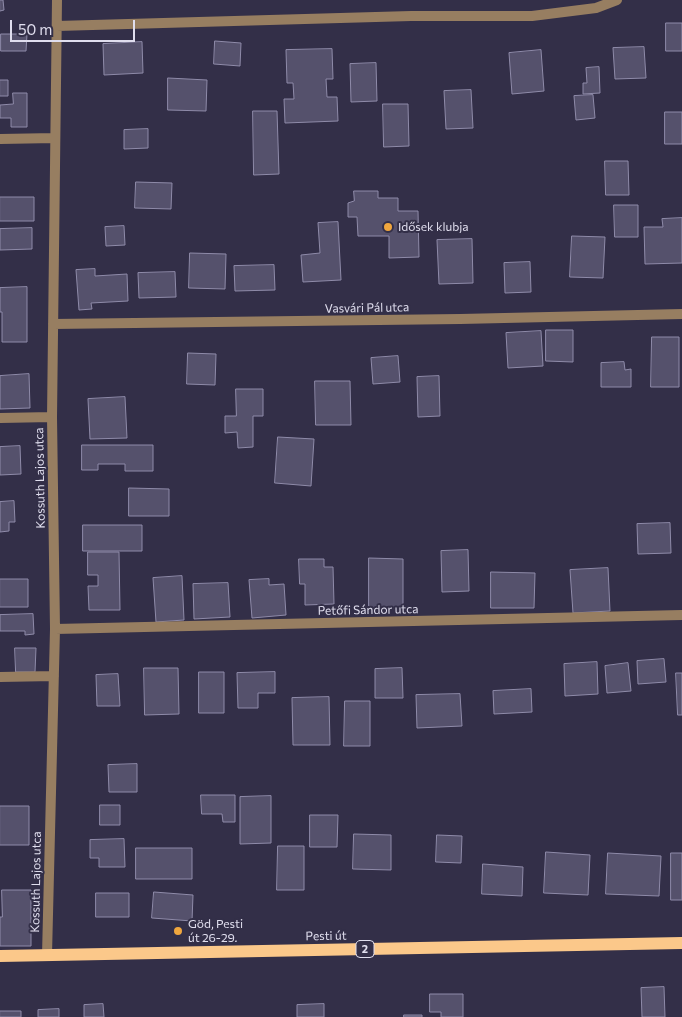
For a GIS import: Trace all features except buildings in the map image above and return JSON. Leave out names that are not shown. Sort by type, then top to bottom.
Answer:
[{"type":"main road","name":"Pesti út","points":[[0,956],[682,944]]},
{"type":"street","name":"Kossuth Lajos utca","points":[[47,955],[55,629],[52,418],[57,0]]},
{"type":"street","points":[[57,26],[411,16],[532,16],[596,8],[618,0]]},
{"type":"street","points":[[0,139],[55,138]]},
{"type":"street","name":"Vasvári Pál utca","points":[[53,324],[469,319],[682,314]]},
{"type":"street","points":[[0,418],[52,418]]},
{"type":"street","name":"Petőfi Sándor utca","points":[[55,629],[682,615]]},
{"type":"street","points":[[0,677],[54,676]]},
{"type":"place","name":"Idősek klubja","points":[[388,227]]},
{"type":"place","name":"Göd, Pesti út 26-29.","points":[[178,931]]}]
